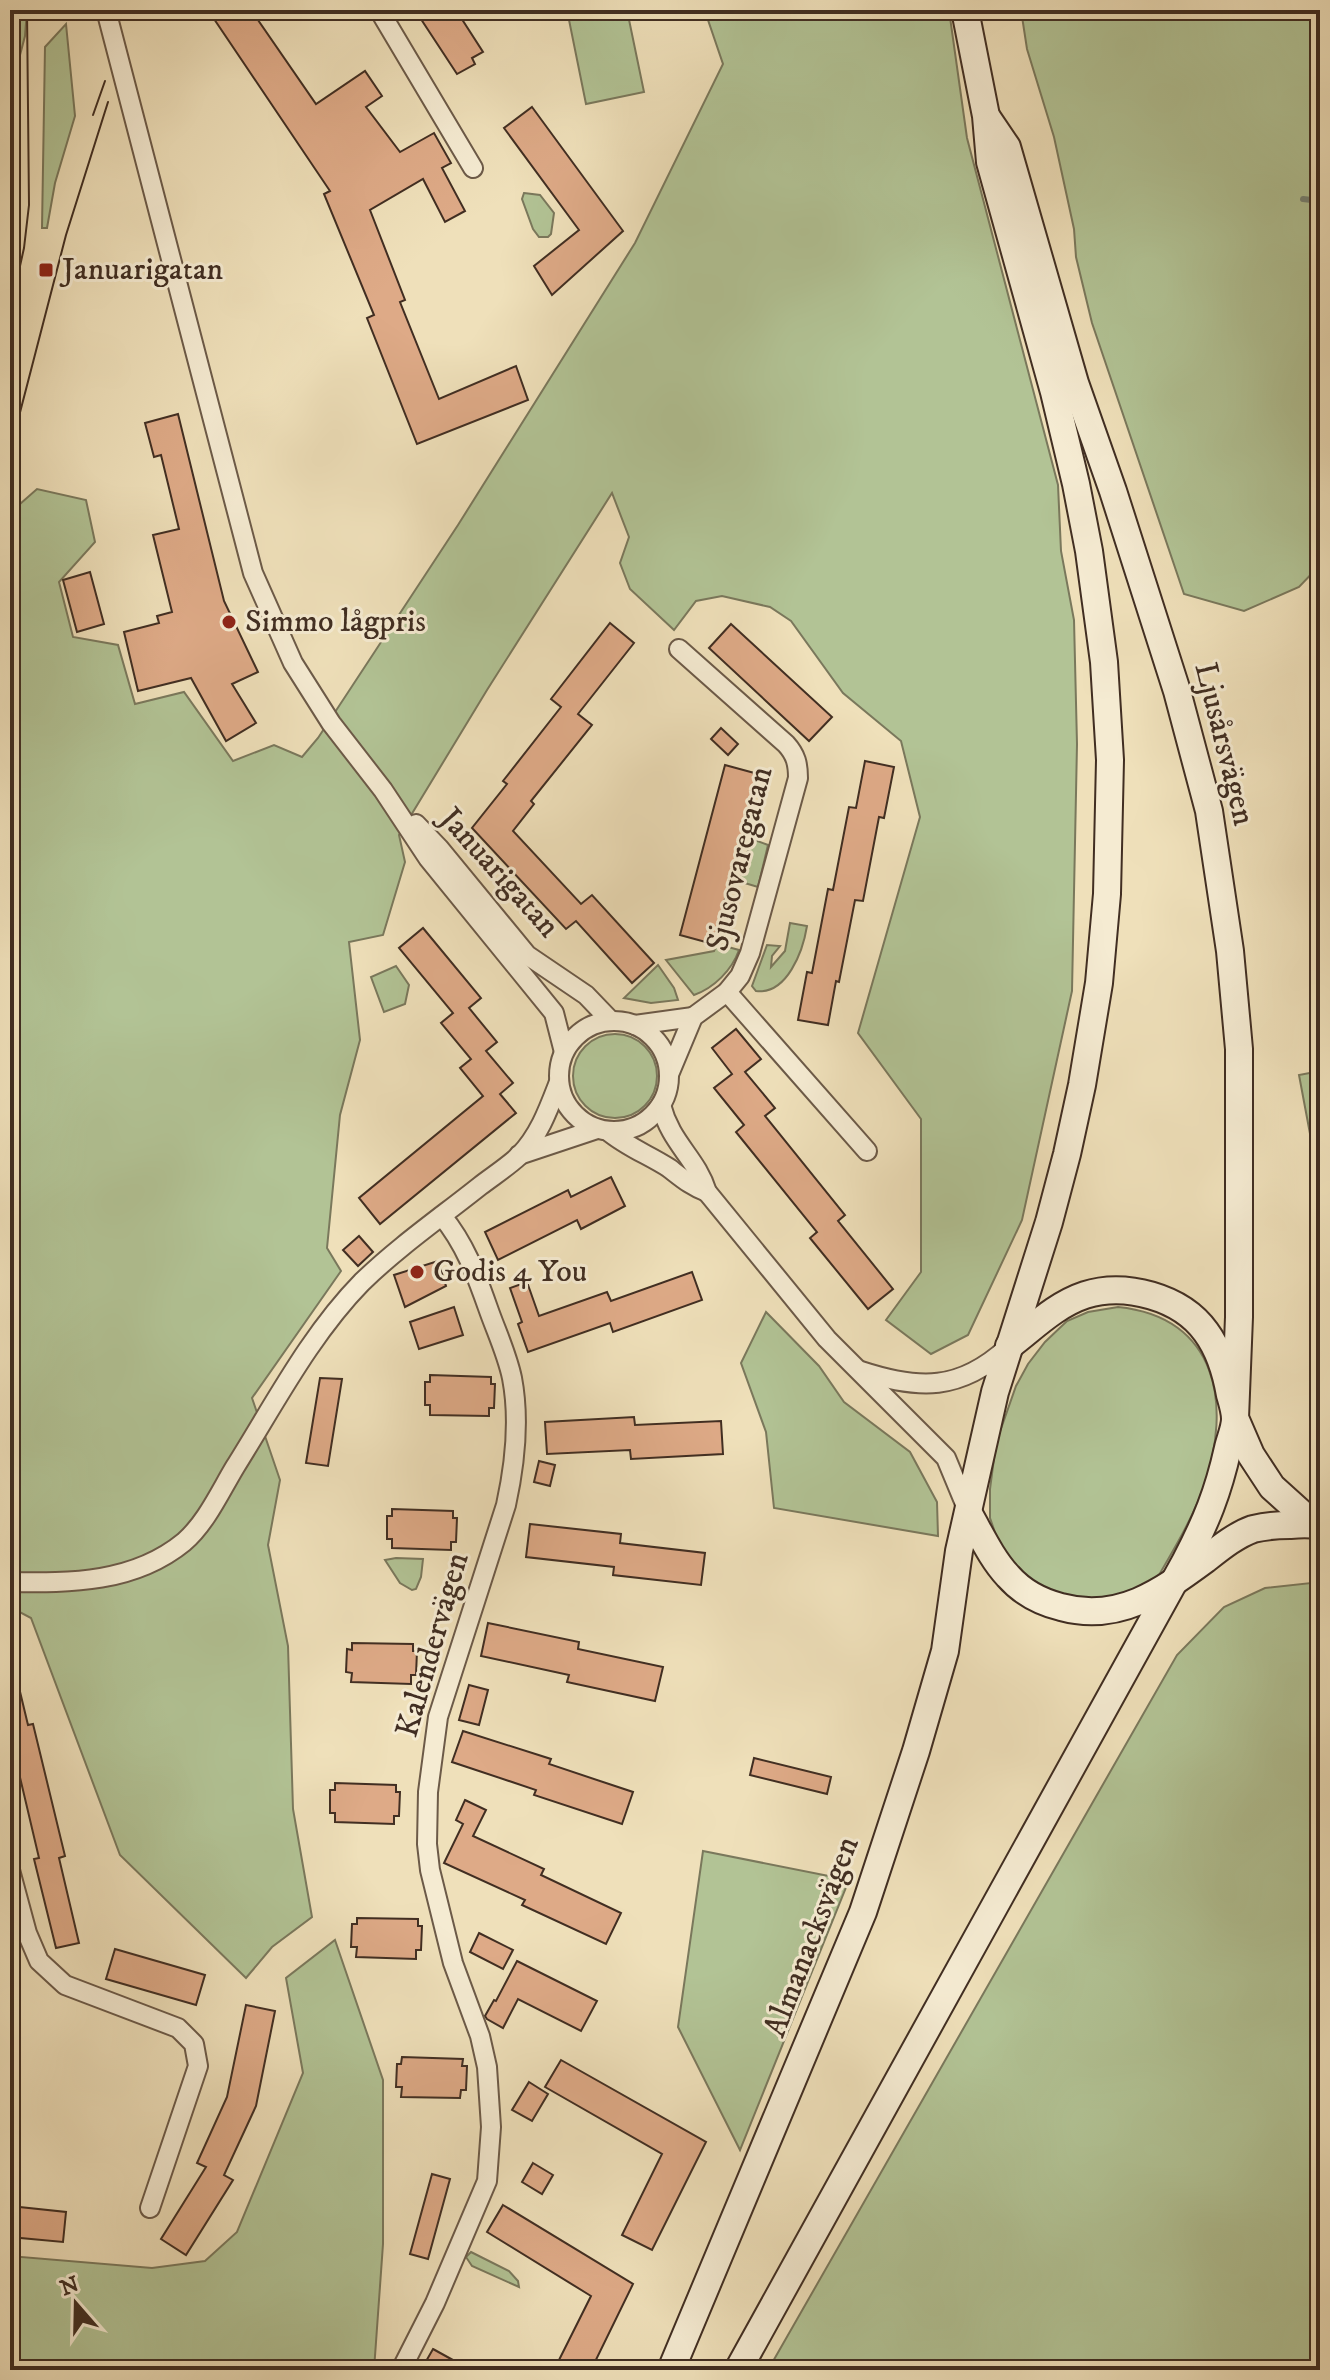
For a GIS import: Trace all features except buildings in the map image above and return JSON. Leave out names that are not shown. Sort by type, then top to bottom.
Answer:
[{"type":"main road","name":"Ljusårsvägen","points":[[965,10],[986,116],[990,162],[1054,392],[1079,498],[1104,662],[1110,760],[1107,894],[1099,983],[1082,1085],[1049,1222],[1009,1346]]},
{"type":"main road","name":"Ljusårsvägen","points":[[986,116],[1007,147],[1075,383],[1177,691],[1209,811],[1230,951],[1239,1049],[1239,1301],[1235,1418]]},
{"type":"main road","points":[[1009,1346],[1056,1309],[1087,1294],[1119,1291],[1152,1296],[1174,1306],[1205,1330],[1223,1364],[1235,1418],[1251,1455],[1272,1487],[1317,1525]]},
{"type":"main road","name":"Almanacksvägen","points":[[671,2370],[863,1912],[945,1651],[959,1551],[995,1392],[1009,1346]]},
{"type":"main road","points":[[738,2370],[1199,1534],[1218,1493],[1235,1418]]},
{"type":"main road","points":[[969,1514],[1009,1578],[1025,1592],[1049,1604],[1074,1611],[1118,1610],[1147,1599],[1227,1543],[1252,1530],[1273,1525],[1317,1525]]},
{"type":"street","name":"Januarigatan","points":[[106,10],[253,573],[293,663],[331,723],[383,790],[428,858],[554,1013],[564,1052]]},
{"type":"street","points":[[379,10],[473,168]]},
{"type":"street","name":"Sjusovaregatan","points":[[635,1025],[693,1017],[727,992],[740,976],[750,953],[798,778],[794,752],[679,649]]},
{"type":"street","name":"Januarigatan","points":[[383,790],[439,848],[527,955],[586,995],[611,1021]]},
{"type":"street","points":[[727,992],[867,1151]]},
{"type":"street","points":[[519,1155],[603,1130],[639,1126],[655,1114],[669,1086],[670,1072],[693,1017]]},
{"type":"street","points":[[670,1072],[659,1044],[649,1033],[635,1025],[611,1021],[584,1030],[564,1052],[559,1066],[559,1082],[571,1111],[583,1122],[603,1130],[667,1167],[690,1185],[707,1192]]},
{"type":"street","points":[[10,1582],[64,1583],[116,1575],[141,1567],[184,1542],[202,1521],[281,1393],[334,1317],[362,1283],[519,1155],[543,1122],[559,1082]]},
{"type":"street","points":[[661,1105],[667,1126],[701,1172],[707,1192],[827,1339],[946,1458],[969,1514]]},
{"type":"street","name":"Kalendervägen","points":[[401,2370],[435,2303],[487,2181],[491,2145],[487,2067],[480,2036],[453,1963],[430,1870],[428,1792],[438,1717],[514,1471],[516,1412],[512,1376],[471,1261],[442,1216]]},
{"type":"street","points":[[856,1369],[901,1382],[951,1382],[985,1367],[1009,1346]]},
{"type":"street","points":[[10,1870],[27,1933],[39,1961],[65,1985],[178,2028],[194,2044],[198,2066],[150,2208]]},
{"type":"green space","points":[[10,10],[27,10],[25,36],[15,74],[15,207],[10,208]]},
{"type":"green space","points":[[567,10],[627,10],[644,92],[586,104]]},
{"type":"green space","points":[[715,10],[949,10],[967,138],[1058,485],[1061,551],[1074,620],[1077,744],[1072,991],[1022,1220],[968,1335],[931,1354],[886,1320],[921,1272],[921,1119],[858,1033],[920,817],[901,741],[843,693],[791,621],[770,607],[722,596],[696,601],[674,630],[630,589],[620,563],[629,537],[612,493],[399,835],[405,862],[383,935],[349,942],[360,1040],[340,1115],[327,1248],[341,1271],[252,1398],[280,1480],[268,1545],[288,1646],[293,1809],[312,1917],[272,1947],[246,1978],[120,1855],[31,1618],[10,1607],[10,565],[17,541],[20,504],[37,489],[86,500],[95,542],[59,582],[73,637],[118,645],[135,704],[184,692],[233,761],[274,745],[302,757],[318,738],[458,525],[635,243],[723,64],[707,17]]},
{"type":"green space","points":[[1021,10],[1320,10],[1320,565],[1299,587],[1244,611],[1184,594],[1092,323],[1076,257],[1074,229],[1054,137],[1027,49]]},
{"type":"green space","points":[[66,24],[75,116],[55,183],[47,228],[42,228],[45,47]]},
{"type":"green space","points":[[524,193],[540,195],[554,213],[548,237],[539,237],[533,229],[522,199]]},
{"type":"green space","points":[[752,839],[768,845],[758,887],[738,881]]},
{"type":"green space","points":[[790,923],[807,926],[792,969],[776,986],[756,991],[752,986],[767,945],[780,946],[772,956],[771,967],[785,951]]},
{"type":"green space","points":[[717,944],[739,950],[721,977],[694,995],[666,960],[714,951]]},
{"type":"green space","points":[[658,965],[674,988],[678,1000],[651,1003],[624,998]]},
{"type":"green space","points":[[396,966],[409,985],[405,1004],[384,1012],[371,977]]},
{"type":"green space","points":[[615,1034],[631,1037],[645,1046],[654,1060],[657,1076],[654,1092],[645,1106],[631,1115],[615,1118],[599,1115],[585,1106],[576,1092],[573,1076],[576,1060],[585,1046],[599,1037]]},
{"type":"green space","points":[[1320,1071],[1320,1187],[1299,1075]]},
{"type":"green space","points":[[1118,1307],[1152,1314],[1178,1328],[1197,1347],[1209,1370],[1215,1396],[1216,1425],[1212,1455],[1200,1498],[1159,1575],[1152,1583],[1095,1604],[1031,1584],[1001,1550],[990,1518],[990,1489],[996,1443],[1016,1386],[1028,1364],[1067,1321],[1088,1312]]},
{"type":"green space","points":[[766,1312],[819,1366],[844,1402],[910,1452],[937,1502],[938,1536],[774,1508],[766,1432],[741,1363]]},
{"type":"green space","points":[[423,1559],[416,1589],[400,1583],[385,1560]]},
{"type":"green space","points":[[1320,1582],[1320,2370],[768,2370],[1177,1655],[1224,1607],[1265,1588]]},
{"type":"green space","points":[[703,1851],[849,1880],[740,2150],[678,2027]]},
{"type":"green space","points":[[335,1940],[383,2080],[383,2244],[374,2370],[10,2370],[10,2256],[152,2268],[205,2261],[237,2232],[303,2073],[286,1978]]},
{"type":"green space","points":[[471,2252],[509,2271],[519,2287],[472,2266],[466,2257]]},
{"type":"waterway","points":[[1303,199],[1320,201]]},
{"type":"tram line","points":[[10,311],[24,248],[29,205],[27,10]]},
{"type":"tram line","points":[[93,115],[105,81]]},
{"type":"tram line","points":[[10,451],[66,235],[108,102]]},
{"type":"place","name":"Januarigatan","points":[[46,270]]},
{"type":"place","name":"Simmo lågpris","points":[[229,622]]},
{"type":"place","name":"Godis 4 You","points":[[417,1272]]}]
